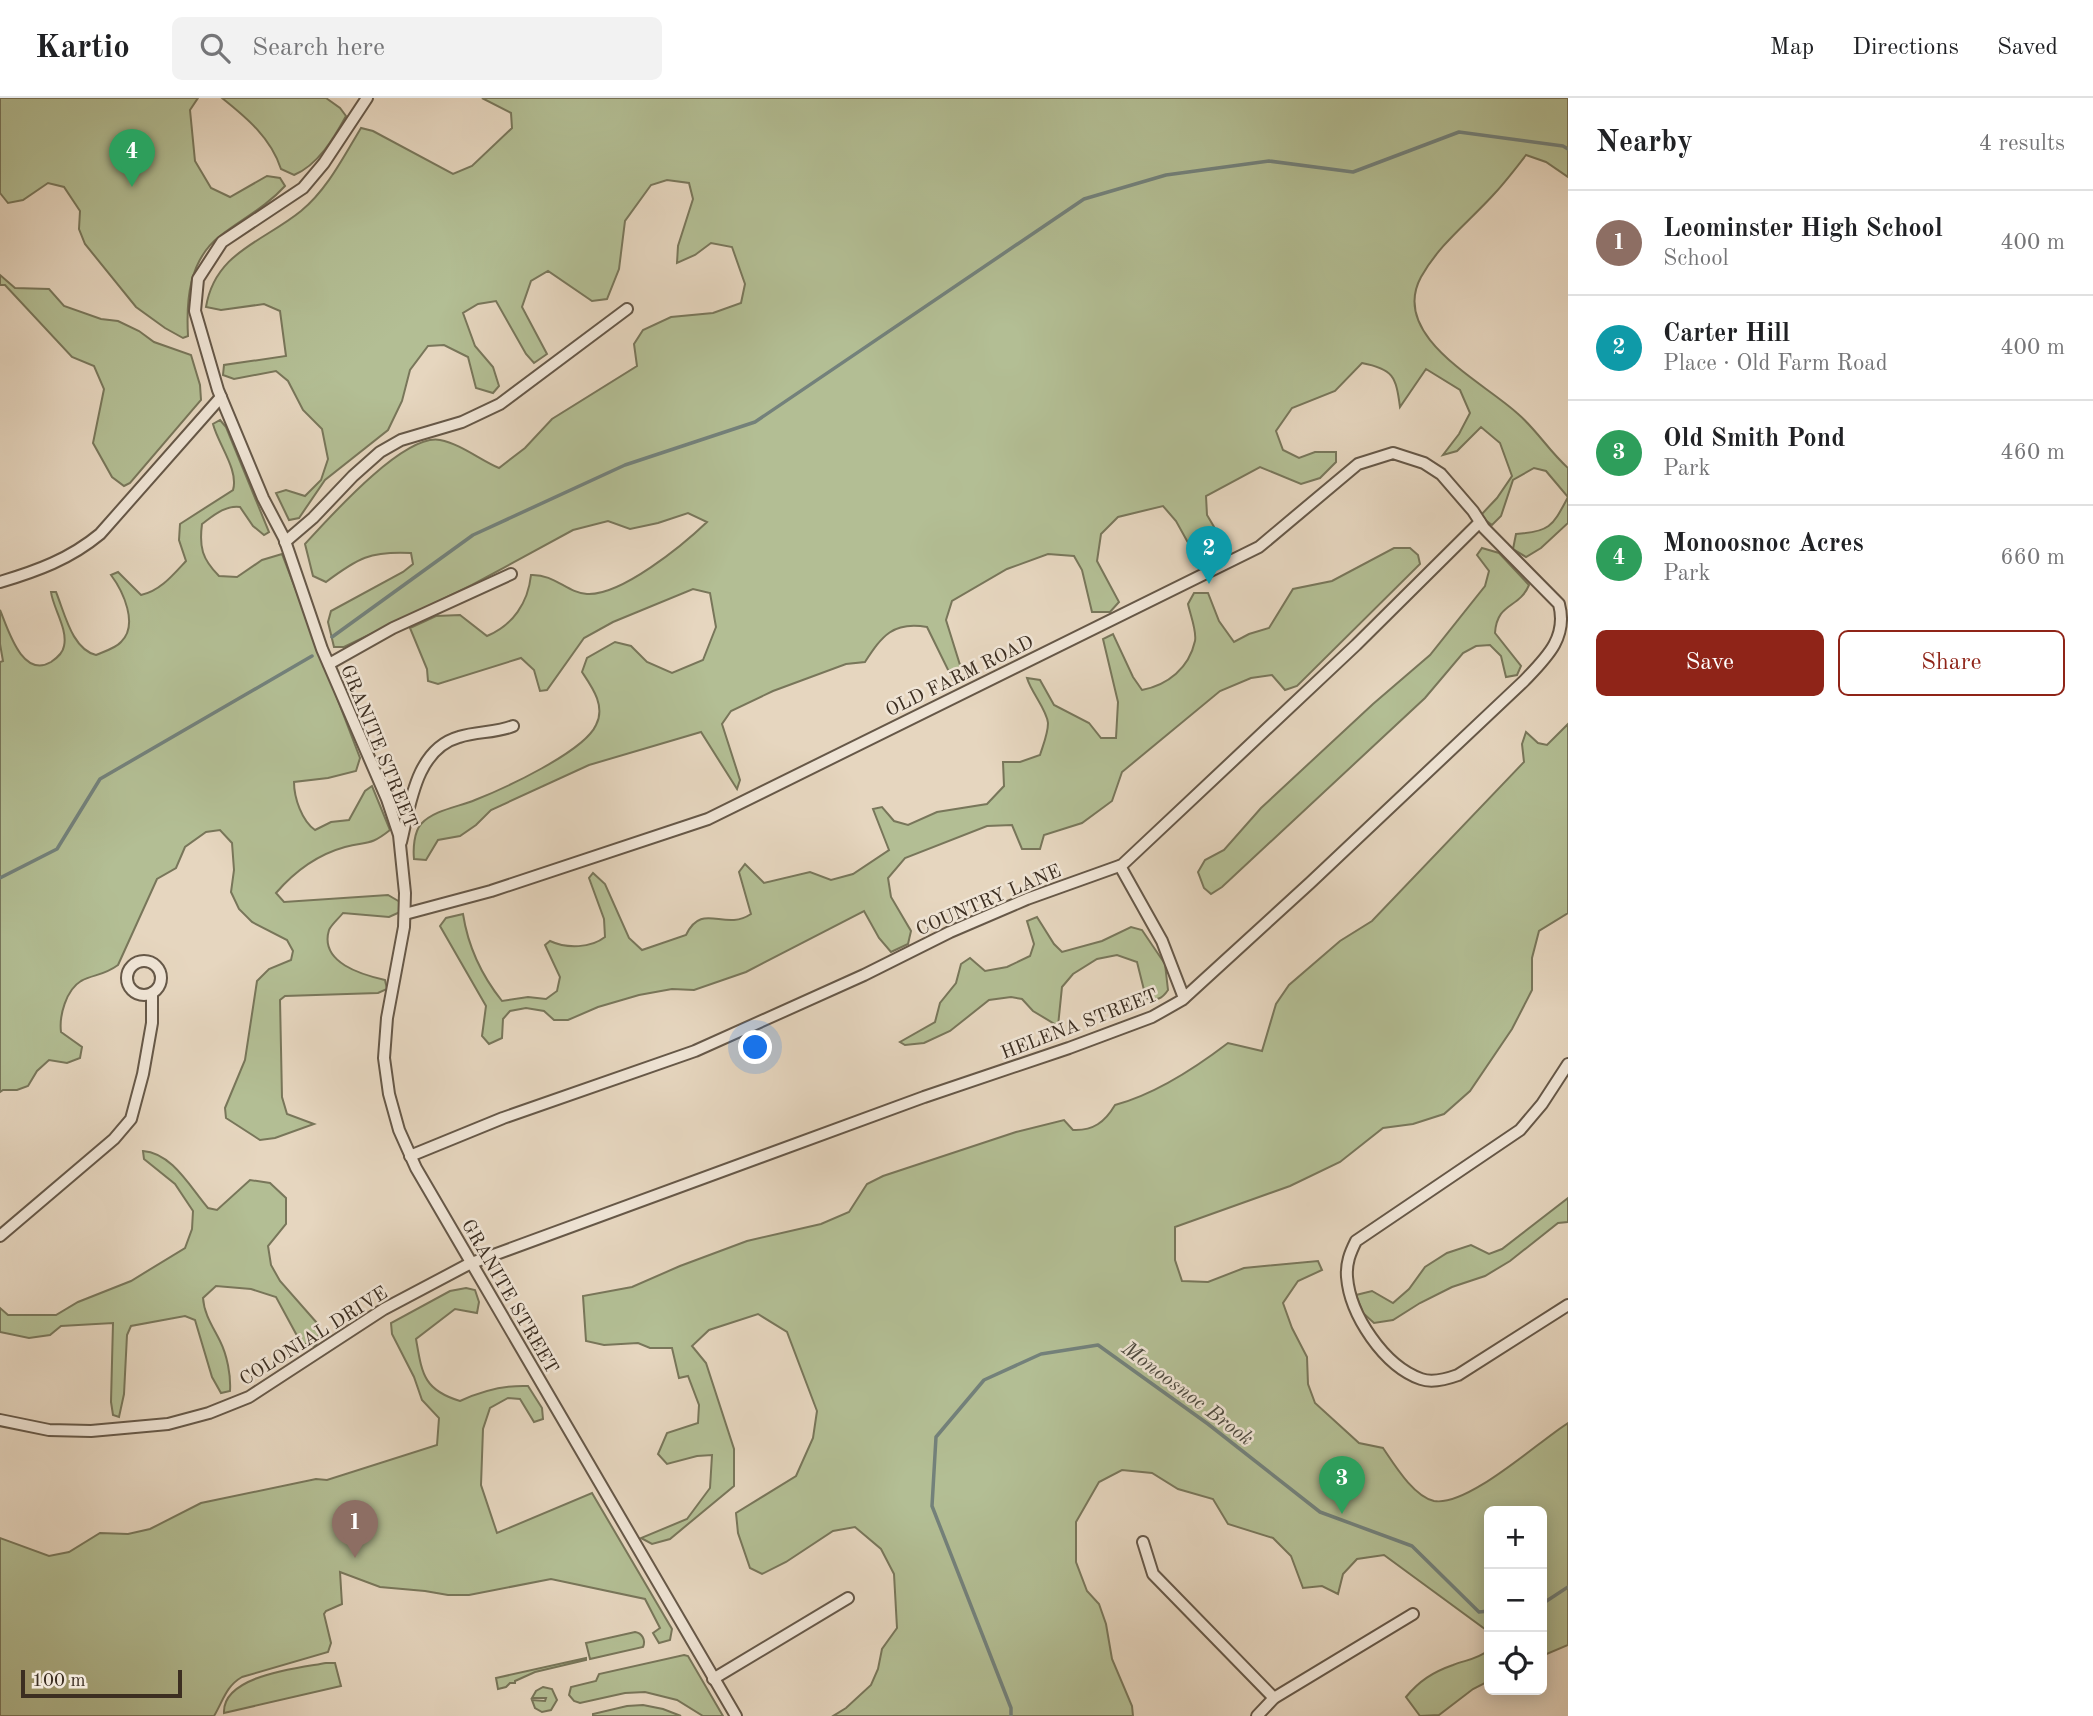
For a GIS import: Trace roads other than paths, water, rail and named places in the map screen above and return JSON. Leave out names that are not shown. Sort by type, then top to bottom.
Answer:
[{"type":"street","name":"GRANITE STREET","points":[[366,98],[303,188],[222,242],[198,279],[195,312],[221,397],[263,498],[285,542],[329,664],[387,799],[400,844],[405,914],[387,1018],[384,1058],[388,1094],[399,1130],[410,1156],[736,1716]]},
{"type":"street","points":[[285,542],[380,452],[401,440],[462,422],[499,404],[627,309]]},
{"type":"street","points":[[0,582],[45,567],[80,550],[100,534],[221,397]]},
{"type":"street","name":"OLD FARM ROAD","points":[[405,914],[491,891],[708,819],[1259,547],[1359,464],[1377,457],[1393,453],[1424,463],[1441,474],[1480,522]]},
{"type":"street","name":"COUNTRY LANE","points":[[410,1156],[503,1118],[695,1051],[864,975],[950,932],[1120,866],[1366,635],[1480,522]]},
{"type":"street","name":"HELENA STREET","points":[[472,1263],[924,1097],[1069,1048],[1152,1017],[1184,998],[1310,883],[1524,681],[1557,646],[1563,633],[1565,617],[1559,604],[1480,522]]},
{"type":"street","points":[[329,664],[393,628],[511,574]]},
{"type":"street","points":[[400,844],[413,790],[424,766],[437,749],[460,736],[513,726]]},
{"type":"street","points":[[1120,866],[1162,942],[1184,998]]},
{"type":"street","points":[[0,1236],[114,1139],[131,1119],[137,1102],[152,1023],[152,993]]},
{"type":"street","points":[[1568,1063],[1542,1104],[1520,1130],[1356,1241],[1348,1257],[1347,1278],[1363,1327],[1401,1369],[1422,1380],[1458,1375],[1568,1305]]},
{"type":"street","name":"COLONIAL DRIVE","points":[[0,1420],[49,1430],[91,1431],[167,1424],[209,1413],[249,1397],[384,1309],[472,1263]]},
{"type":"street","points":[[1143,1542],[1153,1574],[1274,1698]]},
{"type":"street","points":[[713,1679],[848,1598]]},
{"type":"street","points":[[1257,1716],[1274,1698],[1413,1614]]},
{"type":"waterway","points":[[332,637],[473,535],[625,465],[755,422],[1084,199],[1166,175],[1269,161],[1353,172],[1459,132],[1563,146],[1568,149]]},
{"type":"waterway","points":[[0,878],[57,849],[100,779],[312,656]]},
{"type":"waterway","name":"Monoosnoc Brook","points":[[1011,1716],[1011,1708],[932,1506],[936,1437],[984,1380],[1041,1354],[1098,1345],[1208,1424],[1320,1512],[1412,1546],[1479,1612],[1484,1612]]},
{"type":"waterway","name":"Monoosnoc Brook","points":[[1547,1601],[1568,1587]]},
{"type":"place","name":"Monoosnoc Acres","points":[[132,187]]},
{"type":"place","name":"Carter Hill","points":[[1209,584]]},
{"type":"place","name":"Old Smith Pond","points":[[1342,1514]]},
{"type":"place","name":"Leominster High School","points":[[355,1558]]}]
